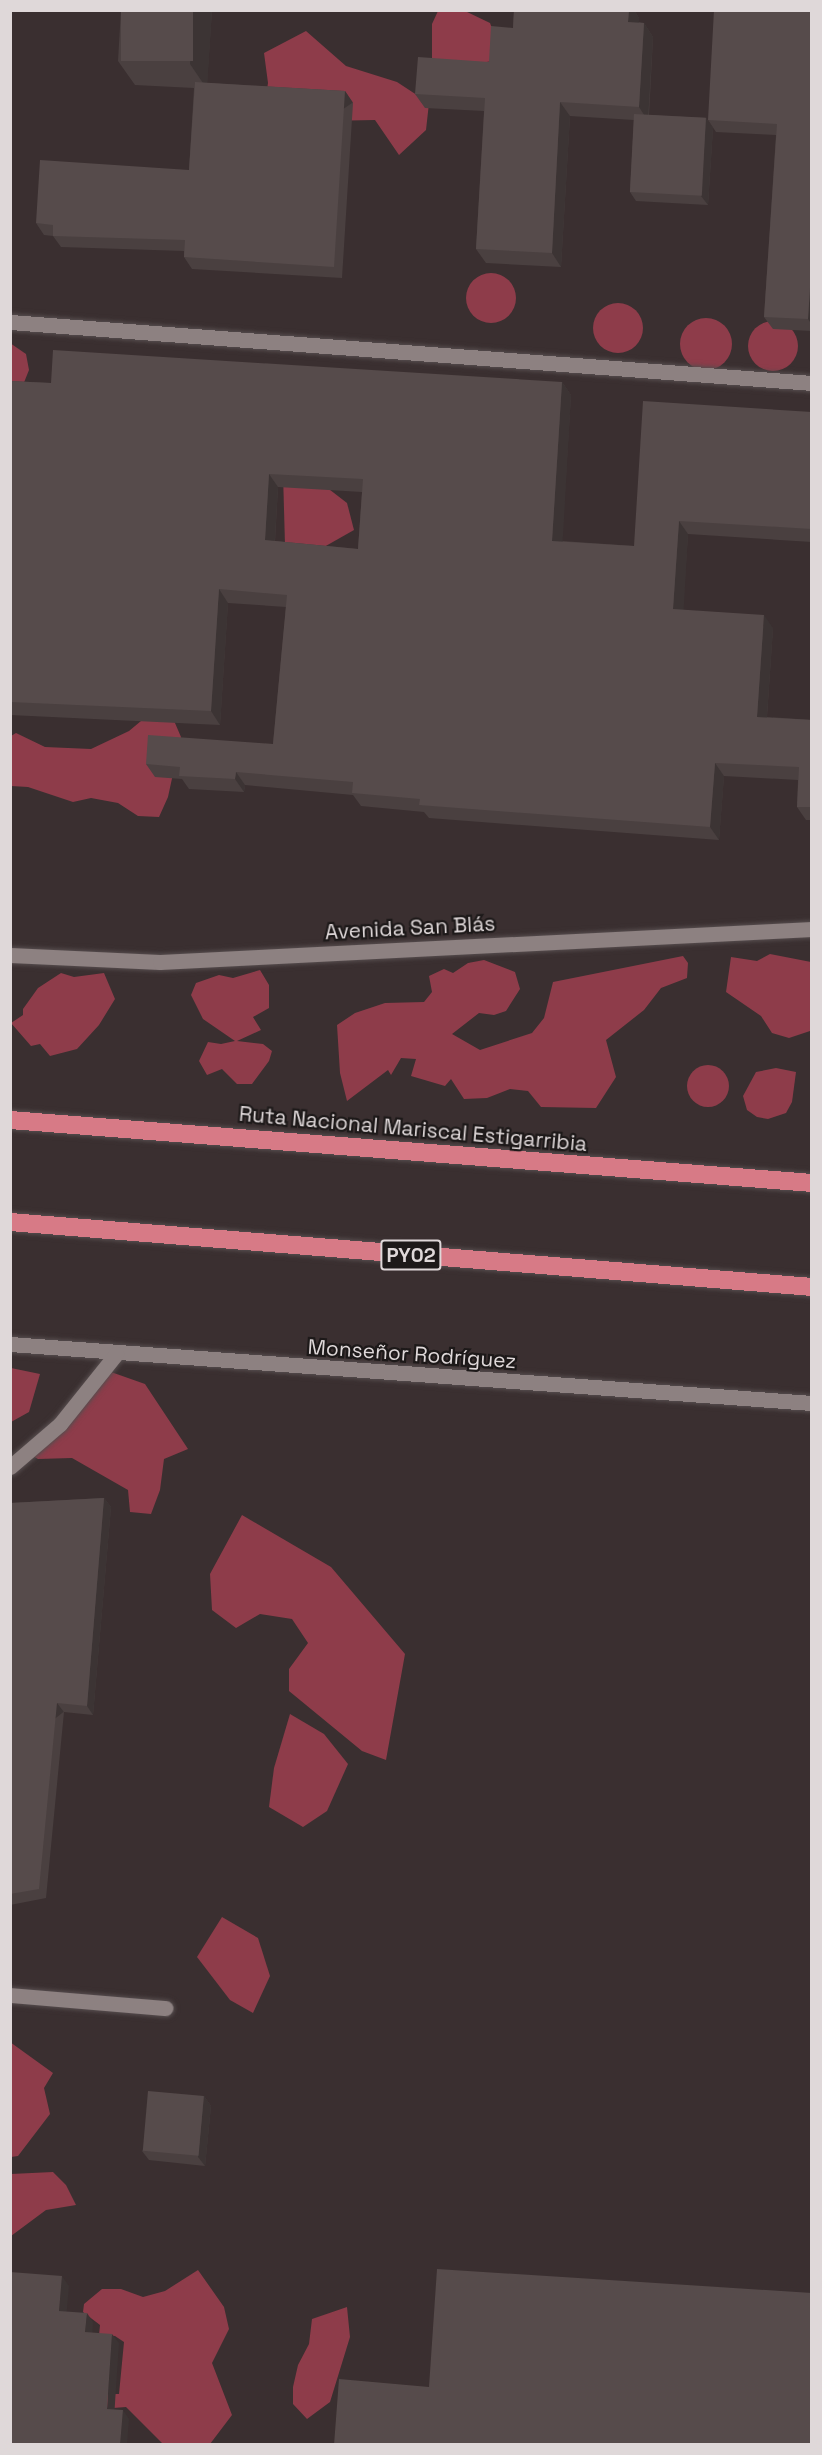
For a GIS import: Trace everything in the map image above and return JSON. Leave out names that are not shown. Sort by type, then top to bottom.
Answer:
[{"type":"highway","name":"Ruta Nacional Mariscal Estigarribia","points":[[10,1119],[812,1183]]},
{"type":"highway","name":"PY02","points":[[10,1222],[812,1287]]},
{"type":"street","points":[[10,322],[812,383]]},
{"type":"street","name":"Avenida San Blás","points":[[10,955],[160,962],[812,929]]},
{"type":"street","name":"Monseñor Rodríguez","points":[[10,1344],[116,1354],[812,1403]]},
{"type":"street","points":[[10,1467],[60,1424],[116,1354]]},
{"type":"street","points":[[10,1995],[165,2008]]},
{"type":"shaded area","points":[[438,11],[465,11],[490,23],[503,59],[432,72],[432,24]]},
{"type":"shaded area","points":[[306,31],[346,66],[397,82],[429,103],[426,130],[399,155],[375,120],[323,121],[263,115],[268,83],[264,53]]},
{"type":"shaded area","points":[[486,273],[496,273],[509,280],[516,293],[516,303],[509,316],[496,323],[486,323],[477,319],[470,312],[466,303],[466,293],[470,284],[477,277]]},
{"type":"shaded area","points":[[623,303],[636,310],[642,318],[642,338],[636,346],[628,352],[613,353],[600,346],[594,338],[593,323],[600,310],[608,304]]},
{"type":"shaded area","points":[[706,318],[716,320],[724,326],[730,334],[732,344],[730,354],[724,362],[716,368],[706,370],[696,368],[688,362],[682,354],[680,344],[682,334],[688,326],[696,320]]},
{"type":"shaded area","points":[[778,321],[791,328],[797,336],[797,356],[791,364],[783,370],[768,371],[755,364],[749,356],[748,341],[755,328],[763,322]]},
{"type":"shaded area","points":[[10,343],[26,354],[29,370],[23,385],[10,392]]},
{"type":"shaded area","points":[[283,473],[312,476],[347,503],[354,530],[324,547],[285,545]]},
{"type":"shaded area","points":[[153,711],[172,716],[181,737],[168,797],[159,817],[138,816],[118,803],[91,798],[73,802],[28,787],[11,786],[11,736],[16,733],[45,747],[91,749],[129,731]]},
{"type":"shaded area","points":[[770,954],[811,962],[810,1031],[789,1038],[772,1033],[761,1016],[726,992],[731,957],[757,961]]},
{"type":"shaded area","points":[[683,956],[688,963],[687,978],[661,988],[644,1010],[606,1040],[616,1077],[596,1108],[541,1107],[528,1091],[510,1089],[487,1098],[464,1099],[451,1079],[445,1086],[411,1076],[416,1059],[401,1058],[391,1075],[388,1070],[347,1101],[340,1073],[337,1025],[355,1013],[385,1003],[424,1002],[432,992],[429,976],[444,969],[453,973],[468,963],[484,960],[515,972],[520,989],[506,1011],[494,1015],[479,1013],[452,1034],[480,1050],[532,1033],[544,1018],[553,982]]},
{"type":"shaded area","points":[[260,970],[269,985],[269,1008],[253,1017],[261,1030],[237,1041],[263,1044],[272,1051],[269,1061],[252,1084],[237,1084],[222,1069],[207,1075],[199,1061],[208,1042],[221,1044],[235,1041],[203,1019],[191,995],[196,983],[219,975],[233,978]]},
{"type":"shaded area","points":[[61,973],[74,977],[104,973],[115,999],[99,1025],[77,1049],[50,1056],[40,1044],[31,1046],[11,1023],[23,1015],[23,1009],[38,988]]},
{"type":"shaded area","points":[[708,1065],[716,1066],[723,1071],[728,1078],[728,1094],[723,1101],[716,1106],[708,1107],[700,1106],[693,1101],[688,1094],[687,1086],[688,1078],[693,1071],[700,1066]]},
{"type":"shaded area","points":[[776,1068],[796,1072],[792,1102],[786,1113],[768,1119],[757,1117],[747,1110],[743,1096],[756,1072]]},
{"type":"shaded area","points":[[11,1368],[40,1374],[29,1412],[11,1422]]},
{"type":"shaded area","points":[[111,1372],[145,1384],[188,1449],[164,1459],[160,1490],[151,1514],[130,1512],[128,1490],[72,1458],[38,1459],[22,1450]]},
{"type":"shaded area","points":[[242,1515],[331,1567],[405,1654],[386,1760],[362,1751],[289,1691],[289,1669],[308,1643],[292,1619],[260,1614],[236,1628],[212,1610],[210,1574]]},
{"type":"shaded area","points":[[290,1714],[324,1734],[348,1764],[327,1811],[303,1827],[269,1807],[274,1768]]},
{"type":"shaded area","points":[[222,1917],[258,1938],[270,1976],[253,2013],[230,2000],[197,1957]]},
{"type":"shaded area","points":[[10,2042],[53,2073],[44,2088],[50,2114],[18,2156],[11,2157]]},
{"type":"shaded area","points":[[53,2172],[66,2185],[76,2205],[46,2210],[11,2236],[11,2174]]},
{"type":"shaded area","points":[[198,2270],[224,2307],[229,2329],[212,2363],[232,2415],[210,2444],[163,2444],[126,2407],[88,2410],[77,2394],[119,2394],[124,2342],[115,2336],[99,2335],[100,2325],[83,2312],[84,2304],[102,2289],[121,2289],[143,2297],[165,2291]]},
{"type":"shaded area","points":[[347,2307],[350,2337],[330,2402],[307,2419],[293,2404],[293,2387],[298,2365],[309,2344],[312,2319]]},
{"type":"building","points":[[121,10],[193,10],[193,61],[121,61]]},
{"type":"building","points":[[514,10],[629,10],[628,22],[644,23],[639,107],[560,102],[552,253],[476,249],[485,98],[415,94],[418,57],[489,62],[491,26],[513,28]]},
{"type":"building","points":[[714,10],[812,10],[812,288],[810,288],[808,319],[764,317],[777,124],[708,120]]},
{"type":"building","points":[[195,82],[345,91],[334,267],[184,257],[185,240],[53,236],[53,225],[36,223],[40,160],[189,170]]},
{"type":"building","points":[[634,114],[706,118],[702,196],[630,192]]},
{"type":"building","points":[[53,350],[562,382],[552,541],[634,546],[643,401],[812,412],[812,529],[679,521],[673,609],[764,615],[757,717],[812,720],[812,807],[797,807],[799,767],[715,763],[710,827],[419,805],[420,799],[352,793],[353,782],[236,772],[235,779],[179,776],[180,767],[146,764],[148,735],[273,744],[287,595],[219,589],[211,711],[10,702],[10,381],[51,383]],"holes":[[[269,474],[363,479],[358,549],[265,540]]]},
{"type":"building","points":[[104,1498],[87,1706],[57,1703],[39,1889],[10,1894],[10,1503]]},
{"type":"building","points":[[148,2091],[204,2096],[199,2156],[143,2151]]},
{"type":"building","points":[[437,2269],[812,2293],[812,2445],[334,2445],[339,2379],[429,2387]]},
{"type":"building","points":[[10,2272],[62,2276],[59,2311],[87,2313],[85,2332],[112,2334],[107,2409],[123,2410],[120,2445],[10,2445]]}]
